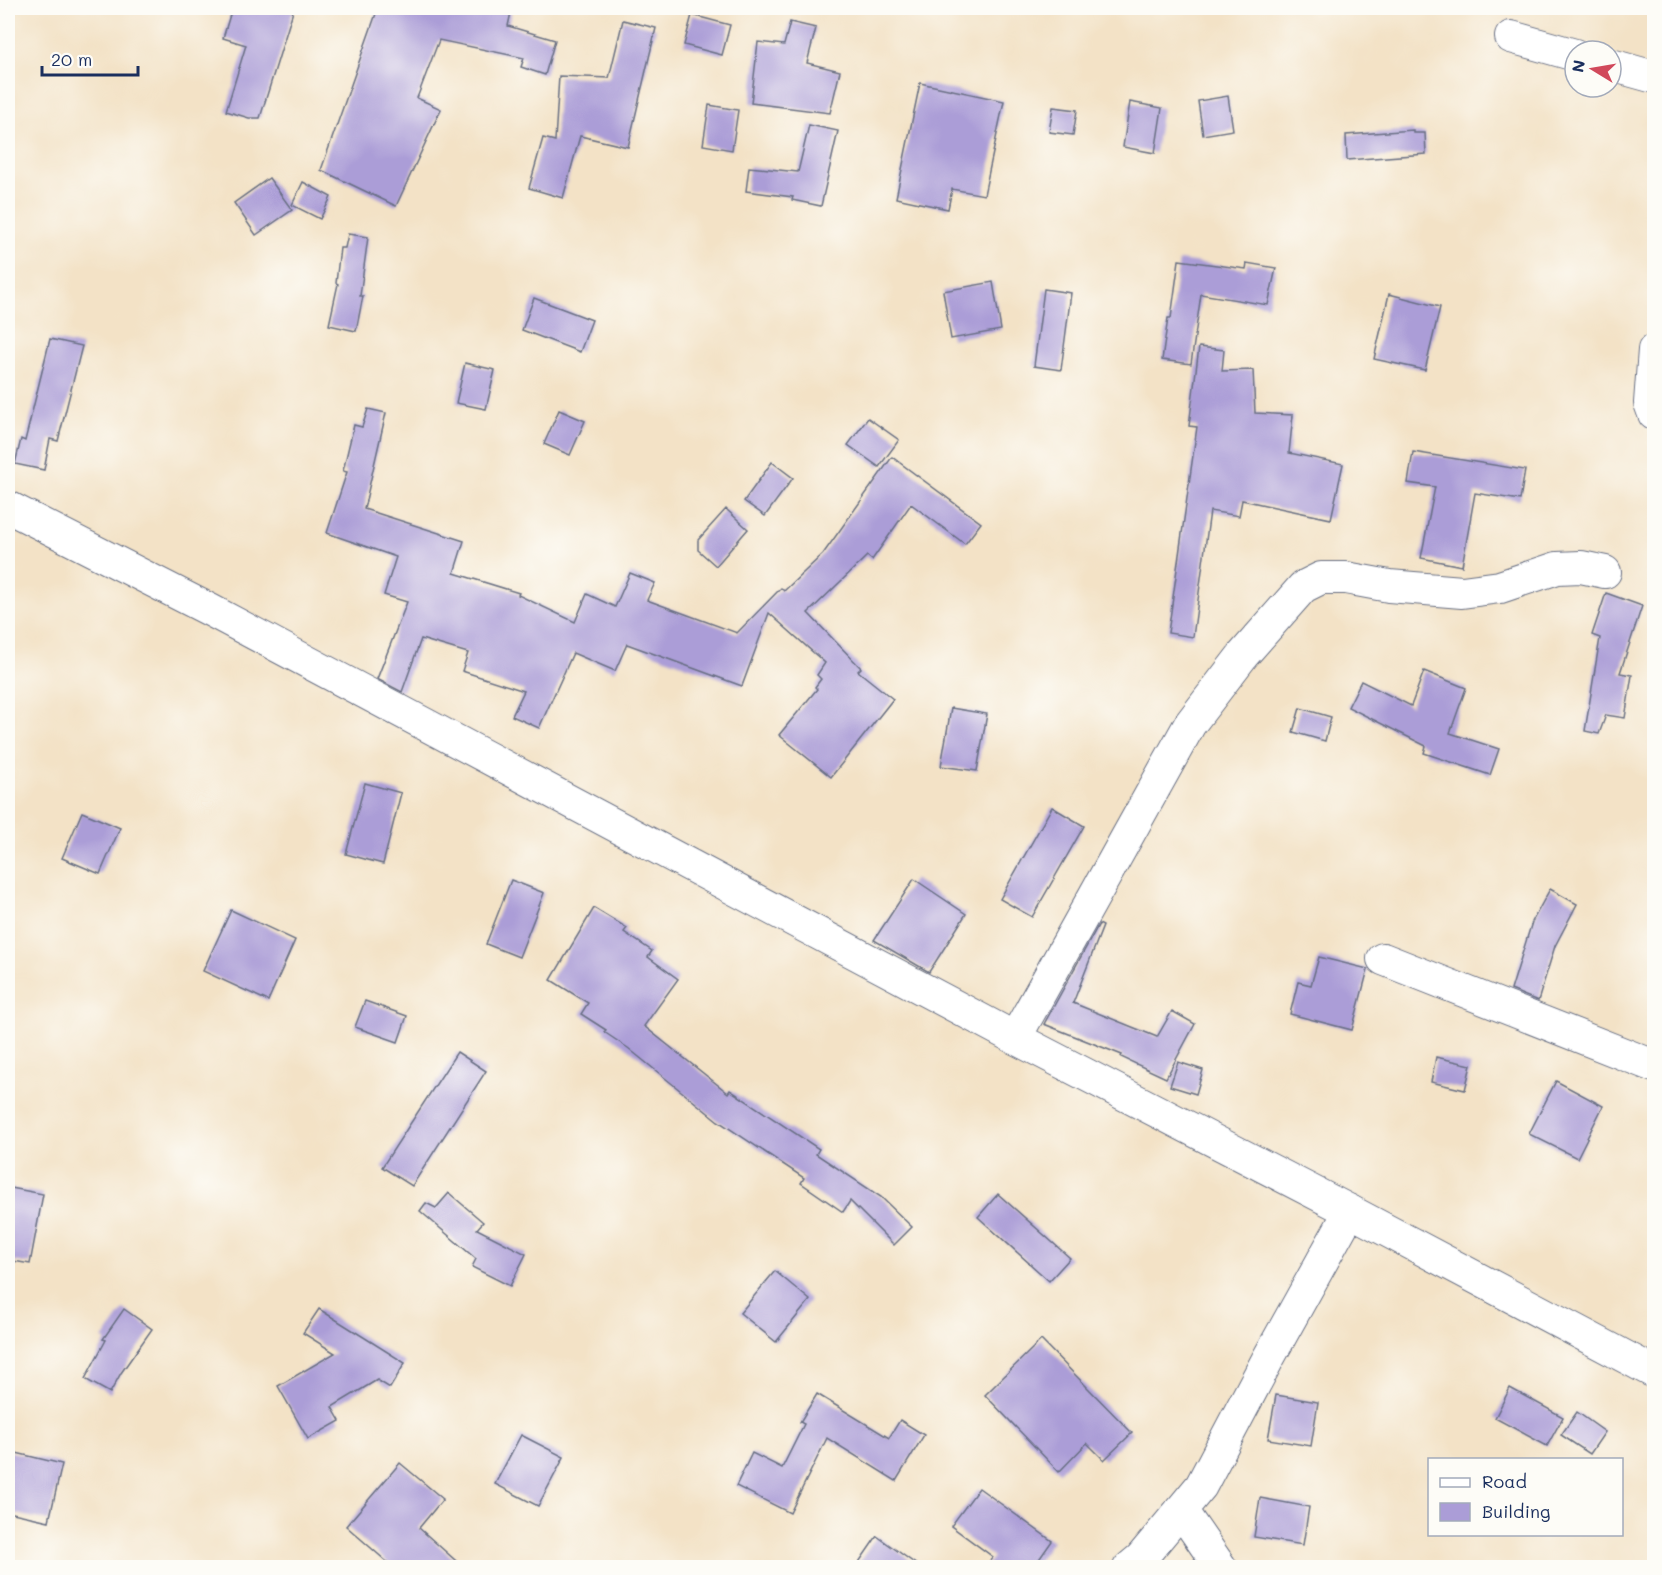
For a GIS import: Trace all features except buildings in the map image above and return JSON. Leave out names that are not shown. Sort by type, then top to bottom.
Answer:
[{"type":"street","points":[[1511,38],[1563,52]]},
{"type":"street","points":[[1623,68],[1654,77]]},
{"type":"street","points":[[1654,350],[1650,403],[1654,414]]},
{"type":"street","points":[[8,507],[210,610],[1015,1038],[1350,1211],[1654,1372]]},
{"type":"street","points":[[1015,1038],[1190,724],[1243,655],[1303,587],[1321,578],[1346,578],[1389,586],[1462,592],[1500,587],[1557,568],[1581,567],[1605,572]]},
{"type":"street","points":[[1383,959],[1654,1066]]},
{"type":"street","points":[[1129,1568],[1141,1558],[1201,1486],[1350,1211]]},
{"type":"street","points":[[1182,1510],[1221,1568]]}]
